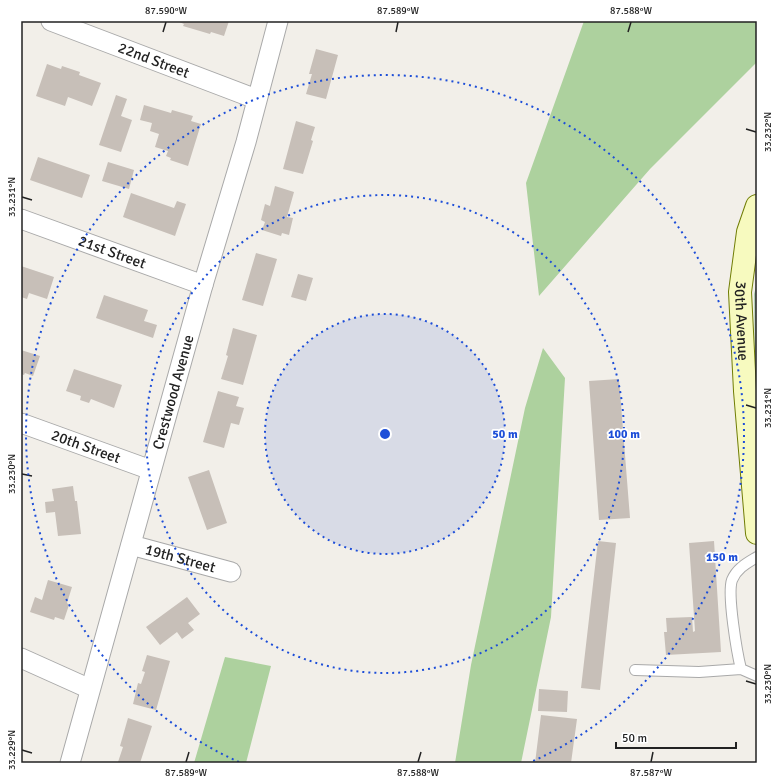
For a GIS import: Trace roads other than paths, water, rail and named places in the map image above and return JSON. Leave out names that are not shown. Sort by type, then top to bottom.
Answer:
[{"type":"street","name":"22nd Street","points":[[51,21],[256,98]]},
{"type":"street","name":"Crestwood Avenue","points":[[70,763],[203,285],[246,142],[256,98],[278,21]]},
{"type":"street","name":"30th Avenue","points":[[757,206],[748,232],[740,292],[745,391],[757,533]]},
{"type":"street","name":"21st Street","points":[[21,220],[203,285]]},
{"type":"street","name":"20th Street","points":[[21,423],[151,470]]},
{"type":"street","name":"19th Street","points":[[131,545],[231,572]]},
{"type":"street","points":[[21,658],[90,689]]},
{"type":"lane","points":[[741,669],[737,654],[730,591],[732,580],[739,568],[757,557]]},
{"type":"lane","points":[[635,670],[699,672],[741,669],[757,676]]}]
